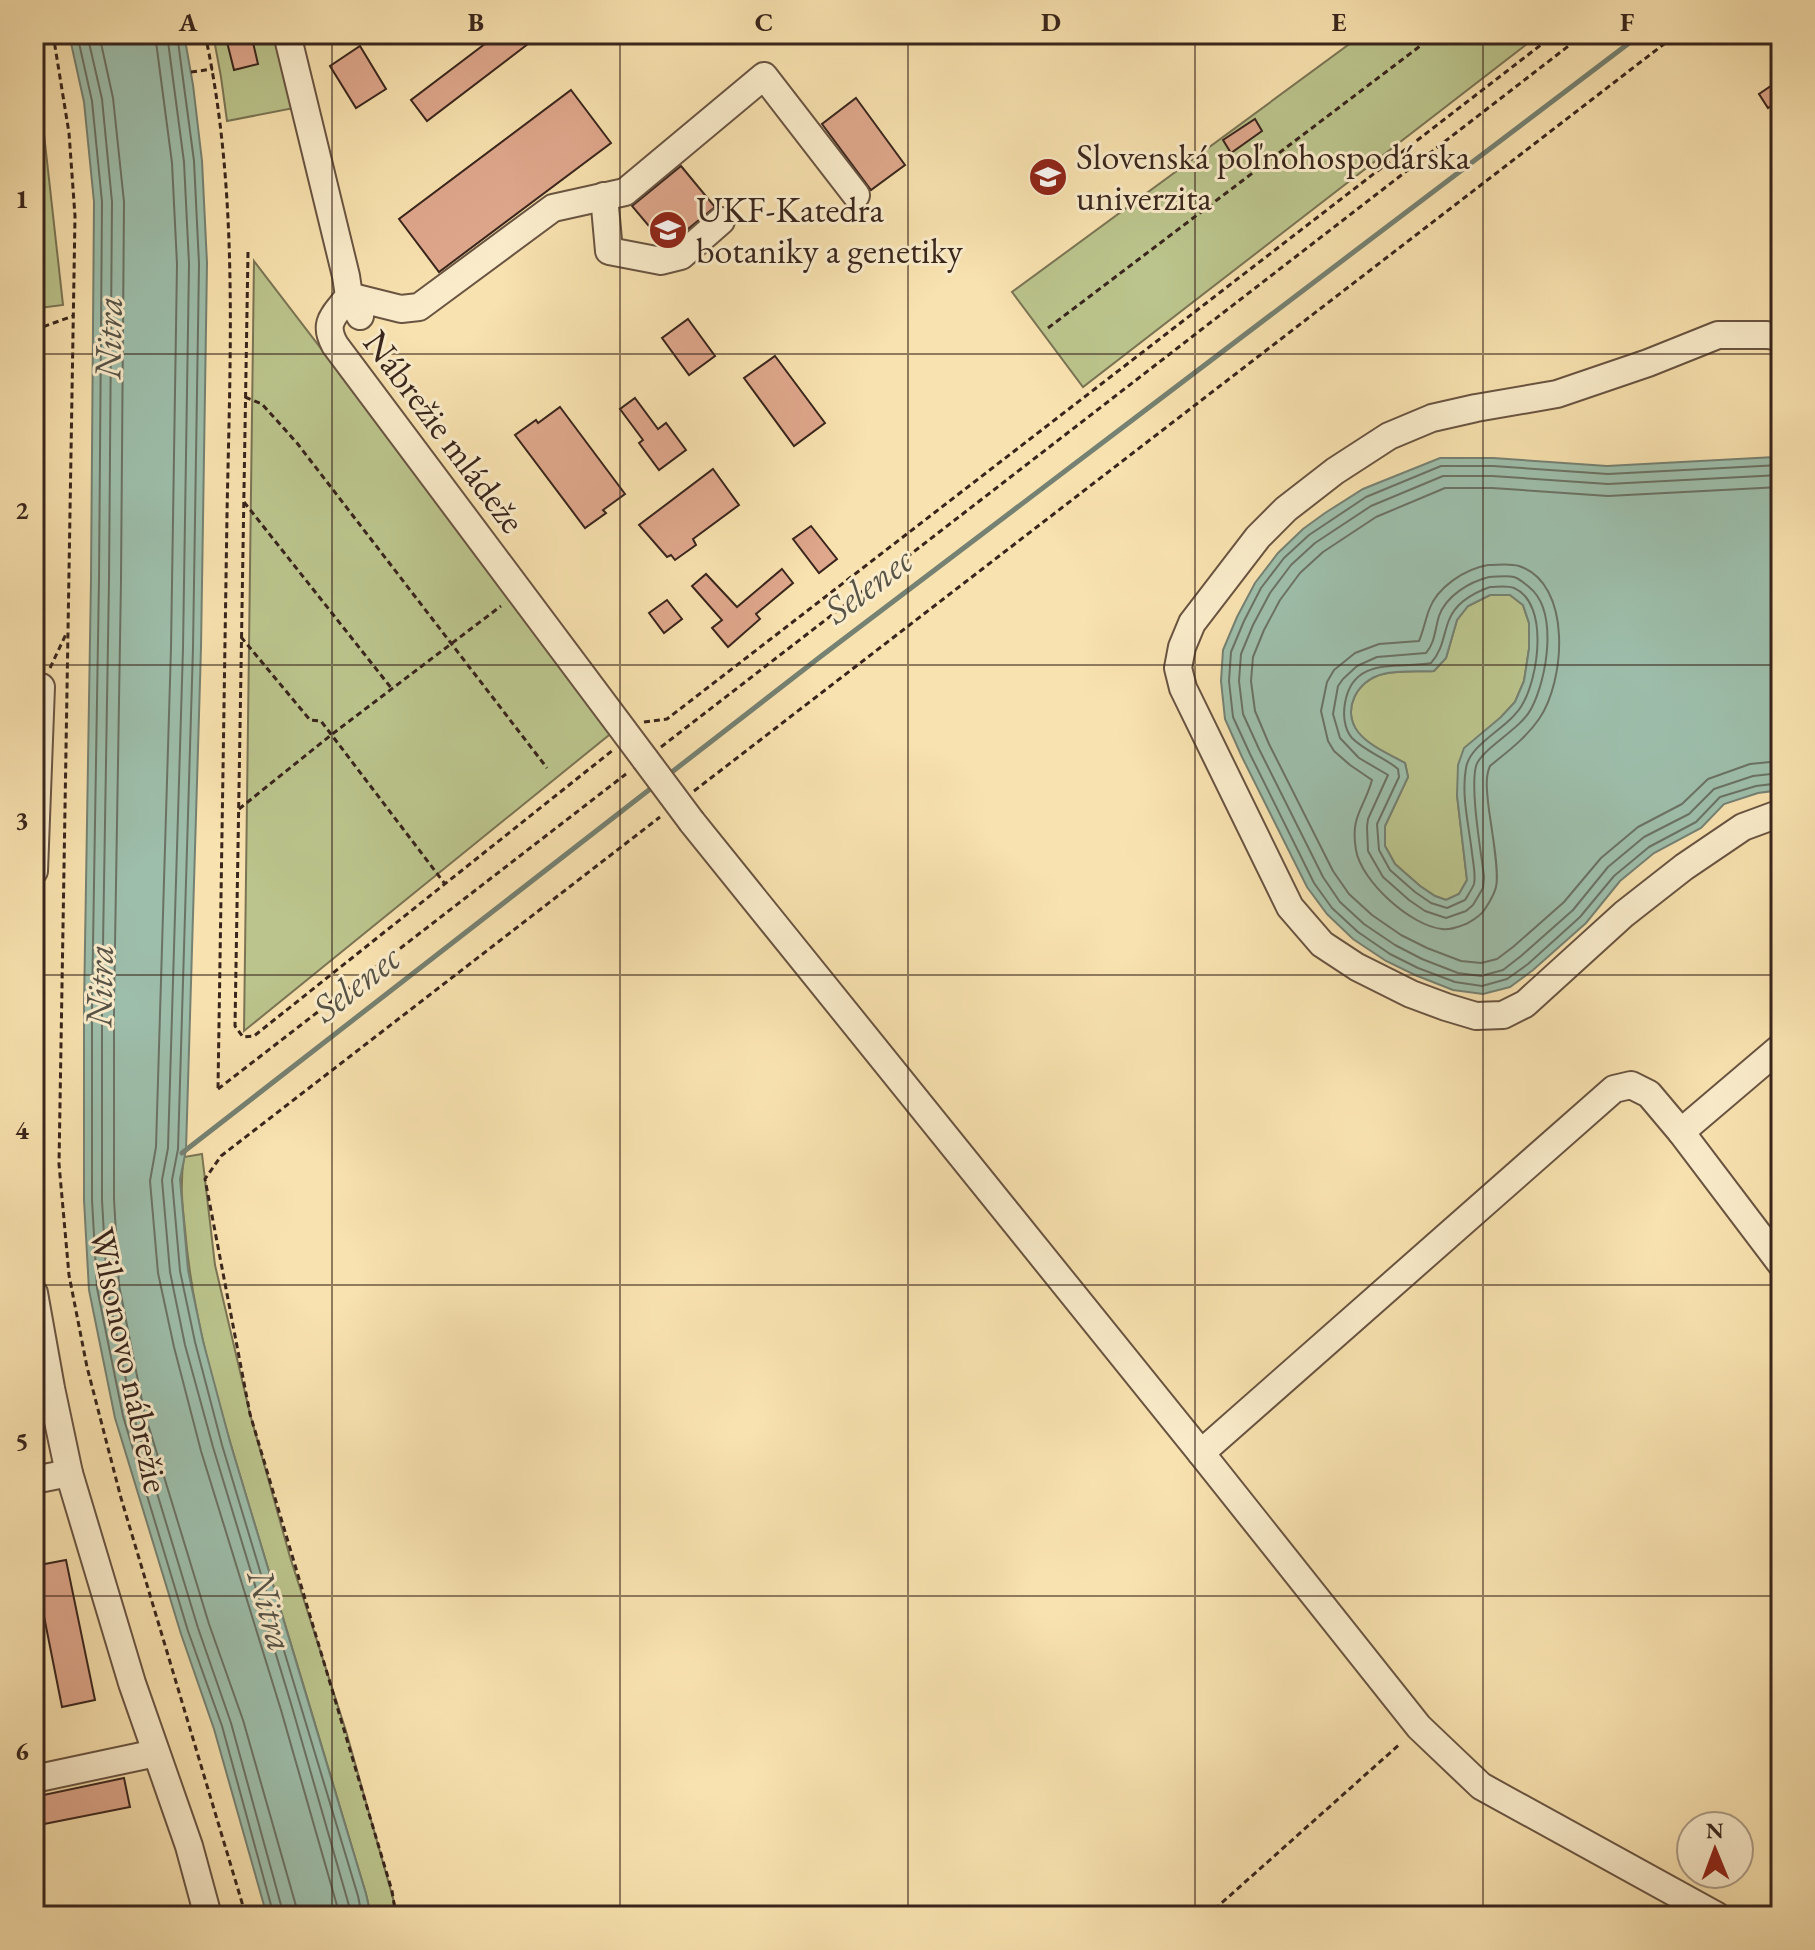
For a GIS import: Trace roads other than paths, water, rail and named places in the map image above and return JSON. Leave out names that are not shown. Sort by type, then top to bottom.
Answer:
[{"type":"street","name":"Nábrežie mládeže","points":[[287,34],[354,306],[329,323],[328,334],[692,822],[1419,1727],[1481,1786],[1717,1916]]},
{"type":"street","points":[[354,306],[419,307],[553,208],[625,192],[764,76],[856,195]]},
{"type":"street","points":[[604,196],[609,251],[661,261],[681,256],[721,221]]},
{"type":"street","points":[[1781,337],[1718,335],[1557,394],[1432,418],[1389,436],[1335,471],[1286,509],[1258,537],[1192,623],[1182,647],[1178,668],[1183,688],[1209,743],[1290,907],[1302,923],[1322,944],[1357,967],[1411,994],[1476,1016],[1503,1015],[1525,1004],[1624,914],[1684,867],[1743,827],[1781,813]]},
{"type":"street","points":[[34,871],[41,687]]},
{"type":"street","points":[[1681,1132],[1781,1047]]},
{"type":"street","points":[[1201,1453],[1614,1089],[1631,1085],[1649,1094],[1781,1264]]},
{"type":"street","points":[[34,1293],[42,1388],[132,1683],[189,1846],[208,1916]]},
{"type":"street","points":[[34,1480],[69,1473]]},
{"type":"street","points":[[34,1779],[156,1753]]},
{"type":"water","name":"Nitra","points":[[69,34],[184,34],[193,85],[202,161],[207,263],[201,648],[186,1150],[180,1179],[188,1270],[230,1442],[371,1916],[267,1916],[214,1729],[181,1634],[115,1418],[89,1290],[84,1200],[84,1006],[94,202],[84,102]]},
{"type":"water","points":[[1440,458],[1493,458],[1607,466],[1781,458],[1781,790],[1758,793],[1724,804],[1701,828],[1654,853],[1620,881],[1586,923],[1510,987],[1483,994],[1453,990],[1386,961],[1353,939],[1327,914],[1307,887],[1225,719],[1221,681],[1223,650],[1255,583],[1278,553],[1303,529],[1363,489]],"holes":[[[1490,595],[1510,595],[1523,605],[1529,623],[1524,681],[1515,702],[1464,748],[1458,765],[1457,795],[1467,880],[1459,894],[1446,900],[1420,886],[1395,864],[1385,846],[1385,826],[1408,777],[1405,763],[1358,732],[1353,723],[1352,706],[1359,689],[1374,677],[1395,672],[1434,671],[1446,658],[1457,620],[1468,606]]]},
{"type":"waterway","name":"Selenec","points":[[668,775],[1641,34]]},
{"type":"waterway","name":"Selenec","points":[[182,1153],[654,786]]},
{"type":"place","name":"Slovenská poľnohospodárska univerzita","points":[[1048,177]]},
{"type":"place","name":"UKF-Katedra botaniky a genetiky","points":[[668,230]]}]
